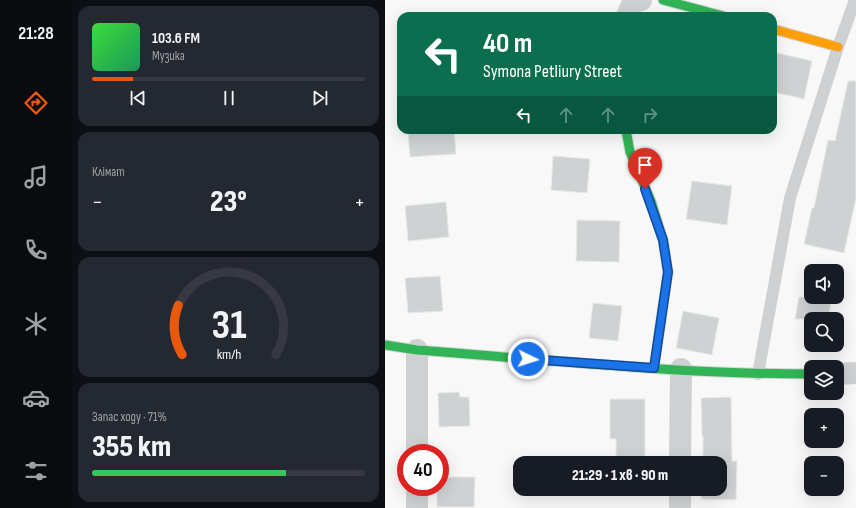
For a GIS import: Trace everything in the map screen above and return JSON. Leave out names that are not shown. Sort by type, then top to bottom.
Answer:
[{"type":"street","points":[[629,12],[633,2],[641,0]]},
{"type":"street","points":[[663,0],[708,12]]},
{"type":"street","points":[[777,30],[838,47]]},
{"type":"street","points":[[627,134],[630,152],[651,201],[663,240],[668,272],[654,368]]},
{"type":"street","points":[[385,341],[417,350],[654,368],[758,374],[804,374]]},
{"type":"street","points":[[417,350],[417,444]]},
{"type":"street","points":[[680,456],[681,369]]},
{"type":"street","points":[[844,374],[856,373]]},
{"type":"street","points":[[417,496],[417,508]]},
{"type":"street","points":[[680,496],[680,508]]},
{"type":"lane","points":[[758,374],[790,198],[838,47],[855,0]]},
{"type":"building","points":[[777,53],[812,61],[804,99],[777,93]]},
{"type":"building","points":[[848,81],[856,81],[856,198],[844,253],[804,244],[812,208],[814,208],[828,140],[835,141]]},
{"type":"building","points":[[408,134],[454,134],[456,154],[410,157]]},
{"type":"building","points":[[553,156],[590,159],[587,193],[551,190]]},
{"type":"building","points":[[692,181],[732,186],[727,225],[686,219]]},
{"type":"building","points":[[446,202],[449,237],[408,241],[405,206]]},
{"type":"building","points":[[577,220],[620,221],[619,262],[576,261]]},
{"type":"building","points":[[440,276],[443,311],[408,313],[405,278]]},
{"type":"building","points":[[799,297],[804,297],[804,304],[831,304],[829,312],[804,312],[804,319],[795,319]]},
{"type":"building","points":[[593,303],[622,306],[618,341],[589,338]]},
{"type":"building","points":[[683,311],[719,318],[712,355],[676,348]]},
{"type":"building","points":[[459,392],[460,397],[469,397],[470,426],[439,427],[438,393]]},
{"type":"building","points":[[731,397],[732,461],[737,461],[736,500],[701,499],[701,496],[727,496],[727,456],[703,456],[701,398]]},
{"type":"building","points":[[610,399],[645,399],[645,456],[616,456],[616,439],[610,439]]},
{"type":"building","points":[[449,477],[475,477],[474,507],[437,507],[437,496],[449,496]]},
{"type":"traffic: fast","points":[[663,0],[708,12]]},
{"type":"traffic: fast","points":[[627,134],[630,152],[651,201],[663,240],[668,272],[654,368]]},
{"type":"traffic: fast","points":[[385,345],[417,350],[614,366],[713,372],[804,374]]},
{"type":"traffic: slow","points":[[777,30],[838,47]]},
{"type":"route","points":[[528,359],[654,368],[668,272],[663,240],[651,201],[645,189]]}]
